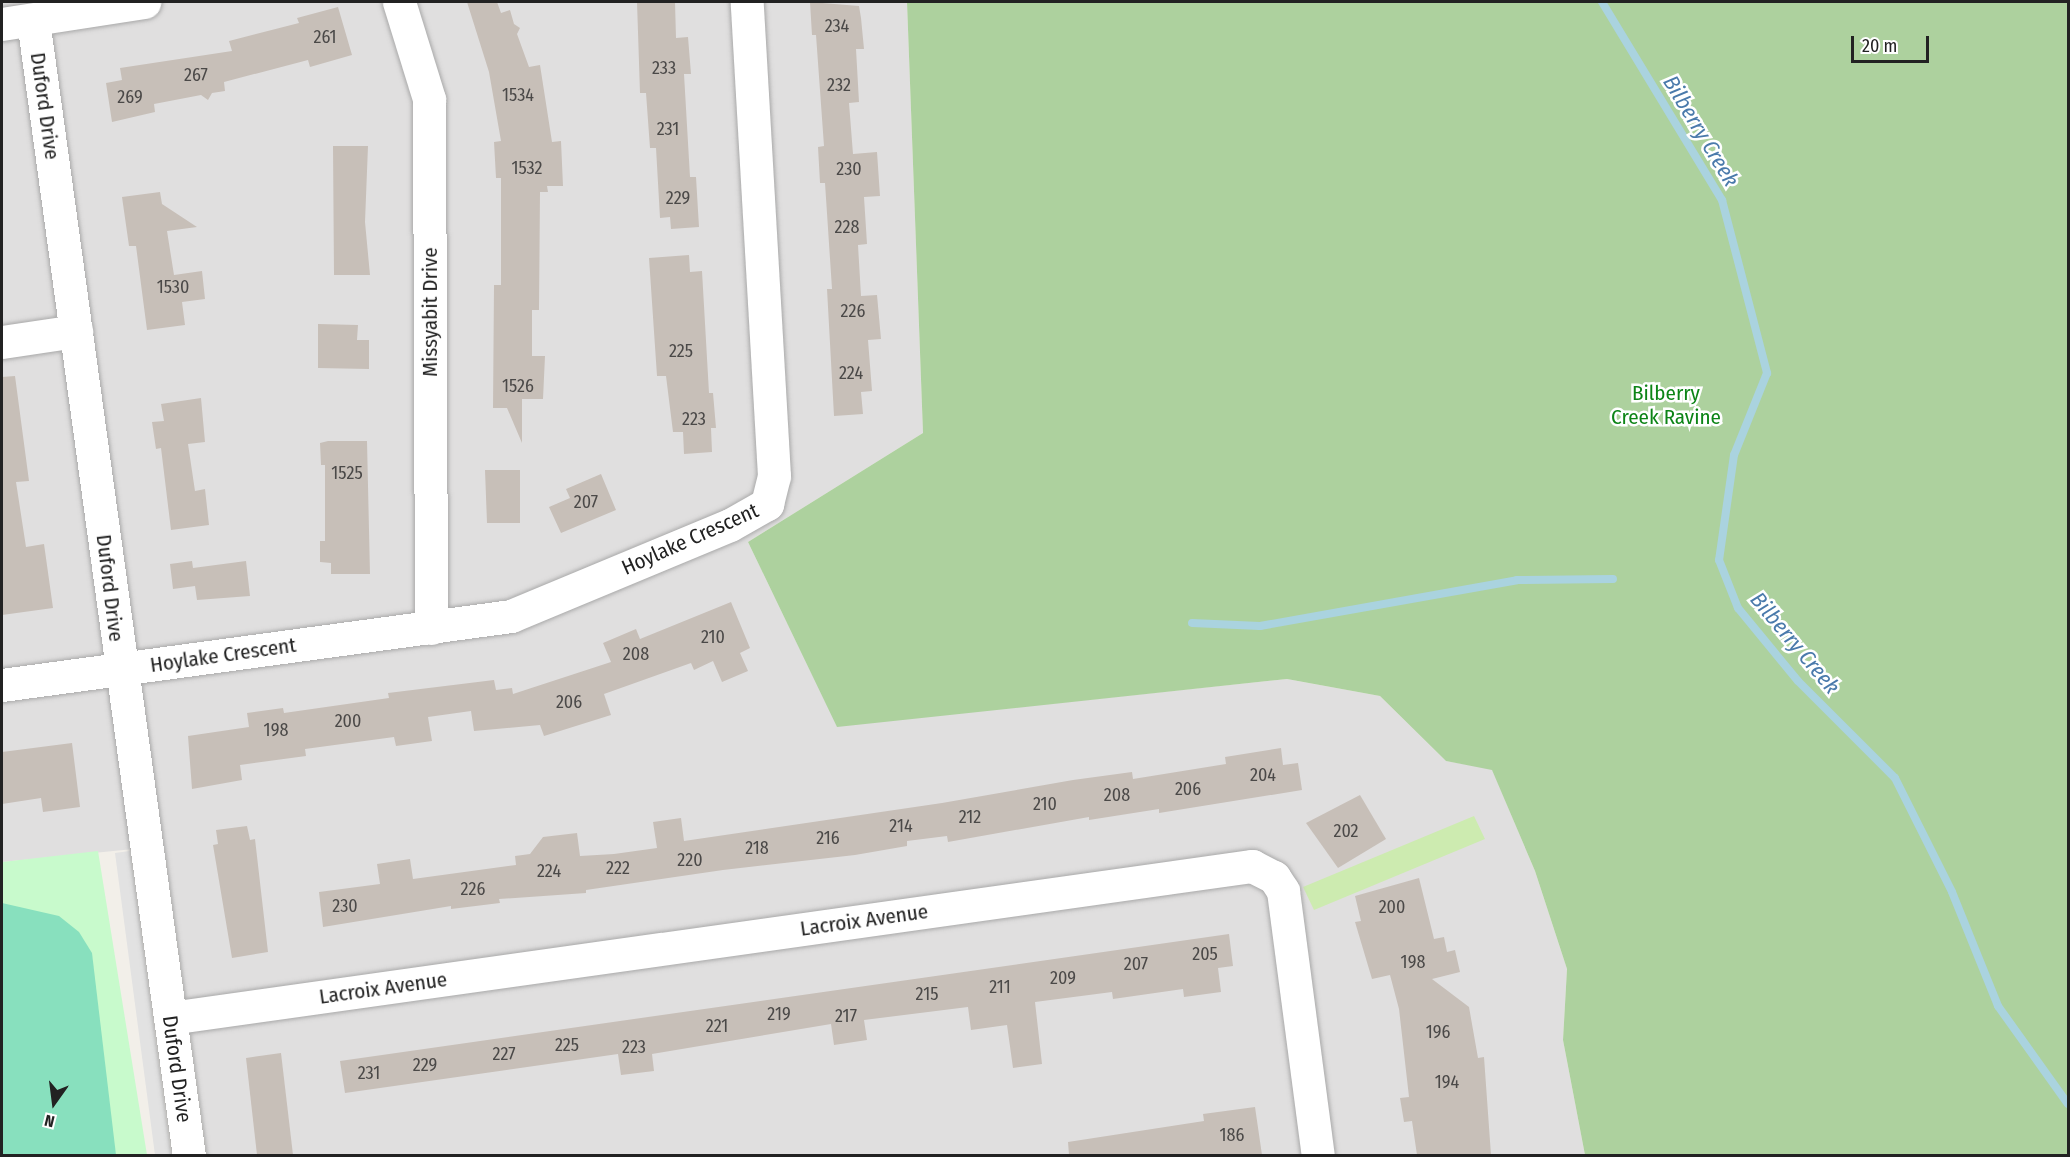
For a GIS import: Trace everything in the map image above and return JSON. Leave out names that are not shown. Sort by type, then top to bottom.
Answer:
[{"type":"street","points":[[17,22],[144,2]]},
{"type":"street","name":"Missyabit Drive","points":[[399,2],[429,99],[431,628]]},
{"type":"street","name":"Hoylake Crescent","points":[[2,686],[511,616],[755,513],[770,498],[774,476],[747,2]]},
{"type":"street","name":"Duford Drive","points":[[17,22],[76,331],[120,669],[189,1155]]},
{"type":"street","points":[[2,342],[76,331]]},
{"type":"street","name":"Lacroix Avenue","points":[[171,1018],[1252,866],[1274,877],[1283,891],[1318,1155]]},
{"type":"shaded area","points":[[2,2],[907,2],[923,433],[748,542],[837,726],[1287,679],[1380,696],[1446,761],[1492,769],[1535,871],[1567,969],[1563,1040],[1585,1155],[207,1155],[164,846],[2,862]]},
{"type":"shaded area","points":[[130,851],[171,1155],[155,1155],[115,853]]},
{"type":"green space","name":"Bilberry Creek Ravine","points":[[907,2],[2068,2],[2068,1155],[1585,1155],[1563,1040],[1567,969],[1535,871],[1492,770],[1446,761],[1380,696],[1287,679],[837,727],[748,542],[923,433]]},
{"type":"green space","points":[[1474,816],[1485,839],[1314,910],[1303,887]]},
{"type":"green space","points":[[98,851],[147,1155],[2,1155],[2,862]]},
{"type":"green space","points":[[2,903],[59,916],[79,932],[92,953],[116,1155],[2,1155]]},
{"type":"building","points":[[467,2],[497,2],[501,13],[510,10],[514,24],[520,28],[517,34],[529,67],[540,65],[552,142],[561,141],[563,186],[547,186],[548,192],[540,192],[539,310],[532,310],[532,356],[545,356],[543,399],[522,399],[522,443],[507,408],[493,408],[494,285],[501,285],[501,178],[496,178],[494,142],[501,141],[489,72]]},
{"type":"building","points":[[637,2],[675,2],[676,38],[688,37],[691,74],[684,74],[690,177],[696,177],[699,227],[671,229],[670,217],[660,218],[656,148],[650,148],[646,93],[640,93]]},
{"type":"building","points":[[810,2],[859,6],[861,18],[864,49],[856,49],[859,102],[849,103],[853,154],[877,152],[880,196],[864,197],[867,244],[858,245],[861,296],[877,295],[881,339],[868,340],[872,391],[861,392],[863,414],[834,416],[827,289],[832,289],[825,183],[820,183],[818,147],[824,146],[816,35],[812,35]]},
{"type":"building","points":[[338,7],[352,55],[310,67],[308,60],[224,82],[225,91],[212,93],[208,100],[201,95],[154,104],[155,112],[112,122],[106,83],[122,80],[120,68],[232,51],[229,41],[299,23],[297,18]]},
{"type":"building","points":[[333,146],[368,146],[365,222],[370,275],[334,275]]},
{"type":"building","points":[[160,192],[162,204],[197,227],[167,231],[174,275],[202,271],[205,299],[182,302],[185,325],[147,330],[136,246],[129,246],[122,197]]},
{"type":"building","points":[[689,255],[690,272],[702,271],[709,393],[713,393],[716,428],[711,428],[712,452],[684,454],[683,432],[673,432],[666,376],[657,376],[649,258]]},
{"type":"building","points":[[318,324],[358,325],[357,340],[369,340],[369,369],[318,368]]},
{"type":"building","points":[[15,376],[29,481],[16,482],[26,547],[44,544],[53,608],[2,615],[2,377]]},
{"type":"building","points":[[201,398],[205,442],[188,444],[195,491],[205,489],[209,525],[171,530],[161,448],[156,449],[152,422],[164,421],[161,404]]},
{"type":"building","points":[[367,441],[370,574],[331,574],[331,563],[320,562],[320,541],[325,541],[325,465],[321,465],[320,443]]},
{"type":"building","points":[[485,470],[520,470],[520,523],[487,523]]},
{"type":"building","points":[[601,474],[616,510],[561,533],[549,507],[570,498],[566,489]]},
{"type":"building","points":[[192,561],[193,568],[246,561],[250,596],[197,600],[195,586],[173,589],[170,564]]},
{"type":"building","points":[[731,602],[750,648],[740,653],[748,671],[722,682],[713,661],[694,670],[691,663],[604,694],[611,715],[544,736],[540,725],[474,731],[471,711],[428,717],[432,741],[396,746],[394,737],[305,749],[306,756],[240,765],[242,780],[192,789],[188,736],[249,727],[247,713],[283,708],[284,713],[389,698],[388,693],[494,680],[496,690],[512,688],[513,694],[611,662],[603,643],[636,629],[640,639]]},
{"type":"building","points":[[72,743],[80,807],[43,812],[41,798],[2,804],[2,752]]},
{"type":"building","points":[[1281,748],[1283,765],[1298,763],[1302,790],[1159,813],[1159,809],[1089,820],[1089,817],[948,842],[947,836],[907,841],[907,846],[855,855],[723,870],[586,890],[586,893],[499,899],[500,903],[451,909],[451,906],[323,927],[319,892],[380,884],[377,864],[410,859],[413,879],[516,865],[515,856],[530,854],[543,837],[577,833],[580,856],[614,854],[657,848],[653,822],[681,818],[684,841],[942,803],[1073,780],[1132,772],[1133,779],[1226,764],[1225,757]]},
{"type":"building","points":[[1360,795],[1386,839],[1338,868],[1306,823]]},
{"type":"building","points":[[247,826],[250,840],[255,839],[268,952],[232,958],[213,845],[218,844],[216,830]]},
{"type":"building","points":[[1419,878],[1434,939],[1444,937],[1447,952],[1455,950],[1460,972],[1432,979],[1469,1007],[1478,1058],[1484,1057],[1491,1155],[1417,1155],[1412,1121],[1404,1122],[1400,1098],[1409,1097],[1399,1009],[1390,975],[1372,979],[1355,922],[1361,921],[1355,896]]},
{"type":"building","points":[[1229,934],[1233,966],[1218,968],[1221,992],[1184,997],[1183,989],[1113,999],[1112,992],[1035,1002],[1042,1064],[1013,1068],[1007,1025],[971,1030],[968,1007],[864,1020],[867,1040],[834,1045],[831,1024],[652,1054],[654,1071],[621,1075],[618,1054],[345,1093],[340,1061]]},
{"type":"building","points":[[281,1053],[293,1155],[257,1155],[246,1058]]},
{"type":"building","points":[[1255,1107],[1262,1155],[1069,1155],[1068,1142],[1204,1121],[1203,1114]]},
{"type":"waterway","name":"Bilberry Creek","points":[[1602,2],[1722,200],[1767,373],[1734,455],[1719,560],[1738,608],[1798,681],[1895,778],[1952,892],[1998,1006],[2068,1104]]},
{"type":"waterway","points":[[1192,623],[1260,626],[1517,580],[1613,579]]}]
